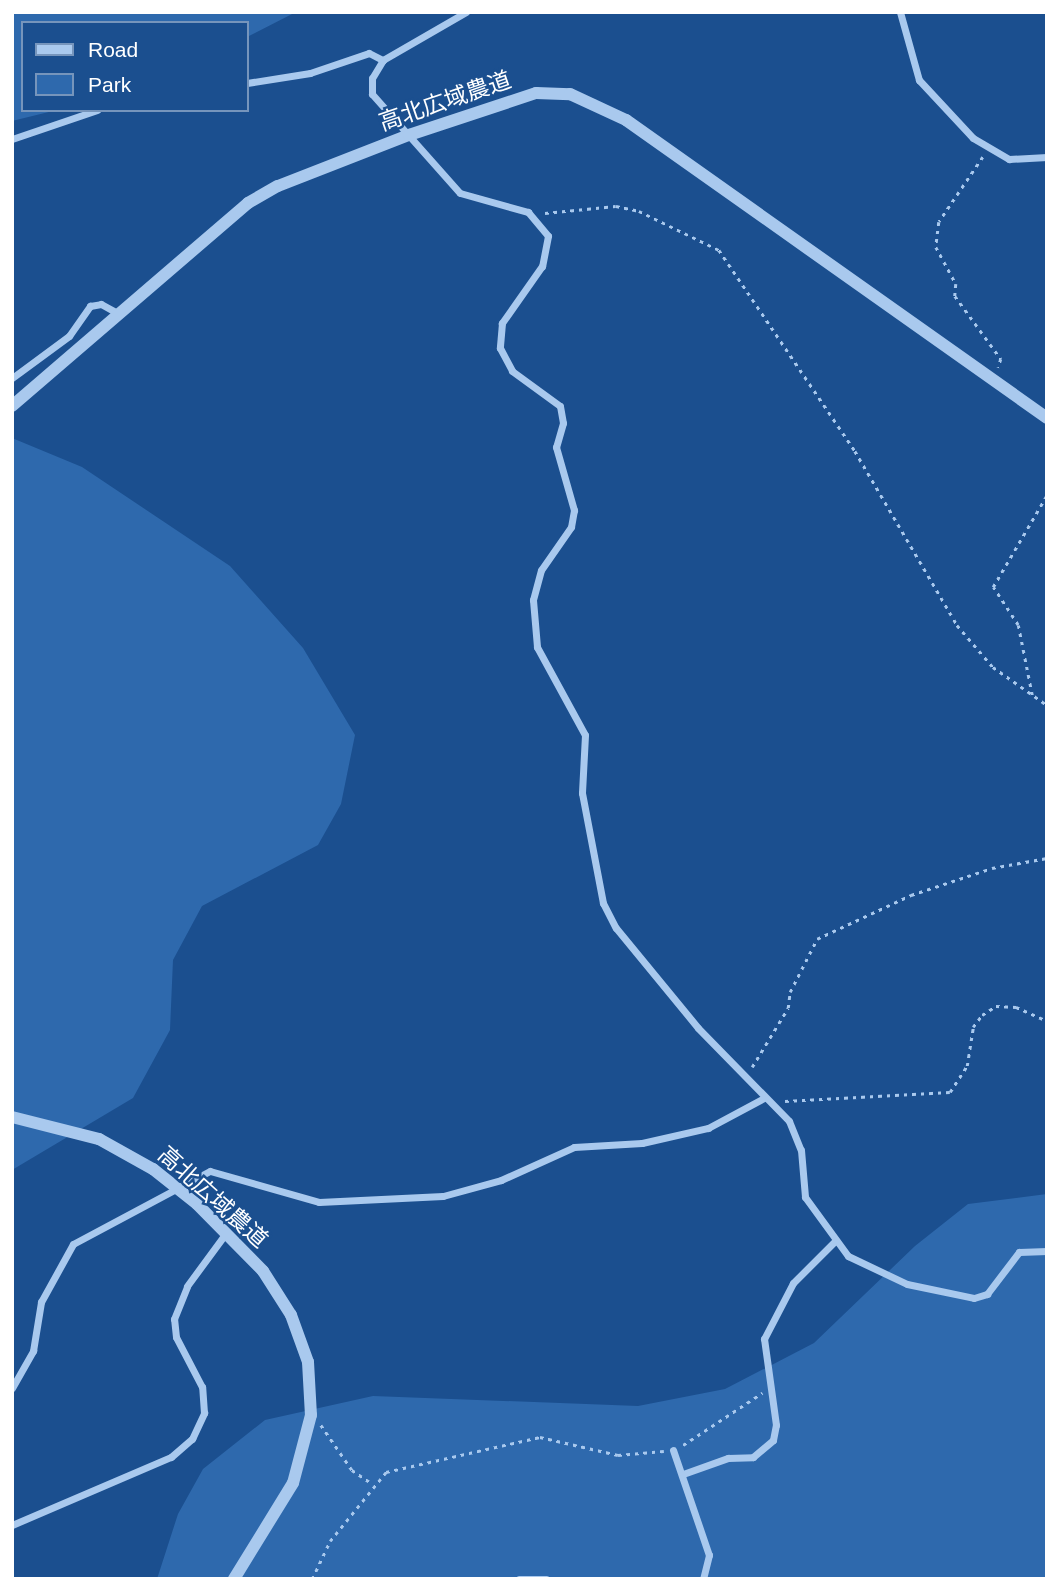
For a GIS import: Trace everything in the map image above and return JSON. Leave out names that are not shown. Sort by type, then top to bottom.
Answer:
[{"type":"street","points":[[466,12],[383,60],[372,78],[372,94],[460,192],[527,212],[548,236],[548,250],[502,323],[499,348],[512,371],[560,406],[563,423],[556,447],[574,510],[571,527],[541,570],[533,600],[537,647],[585,735],[582,793],[603,903],[616,928],[744,1079],[789,1121],[801,1150],[804,1197],[834,1242],[848,1256],[907,1284],[974,1298],[987,1294],[1019,1252],[1047,1251]]},
{"type":"street","points":[[900,12],[904,42],[919,80],[988,150],[1027,161],[1047,157]]},
{"type":"street","points":[[248,83],[310,73],[369,53],[383,60]]},
{"type":"street","name":"高北広域農道","points":[[12,406],[248,203],[278,186],[409,135],[536,93],[570,94],[626,120],[1047,418]]},
{"type":"street","points":[[12,139],[91,112]]},
{"type":"street","points":[[12,378],[69,336],[90,306],[101,304],[120,314]]},
{"type":"street","points":[[12,1388],[33,1351],[41,1302],[73,1244],[210,1171],[318,1202],[361,1204],[443,1196],[501,1180],[574,1147],[642,1143],[708,1128],[764,1098]]},
{"type":"street","name":"高北広域農道","points":[[12,1117],[99,1139],[153,1169],[197,1204],[263,1271],[291,1315],[308,1362],[311,1415],[293,1483],[234,1579]]},
{"type":"street","points":[[12,1525],[171,1457],[192,1439],[204,1413],[201,1387],[176,1337],[174,1319],[187,1286],[226,1233]]},
{"type":"street","points":[[683,1474],[728,1458],[753,1457],[767,1447],[776,1425],[768,1389],[764,1339],[793,1283],[834,1242]]},
{"type":"street","points":[[673,1450],[709,1555],[703,1579]]},
{"type":"street","points":[[519,1579],[546,1579]]},
{"type":"path","points":[[988,150],[939,222],[936,247],[956,284],[956,296],[1001,359],[994,381]]},
{"type":"path","points":[[527,212],[616,205],[639,211],[719,250],[855,452],[957,625],[993,667],[1047,705]]},
{"type":"path","points":[[1032,695],[1018,625],[993,587],[1047,495]]},
{"type":"path","points":[[744,1079],[788,1009],[790,992],[817,939],[911,895],[992,868],[1047,858]]},
{"type":"path","points":[[771,1104],[950,1092],[967,1066],[973,1027],[982,1015],[996,1006],[1047,1021]]},
{"type":"path","points":[[312,1579],[330,1541],[373,1484],[386,1472],[540,1437],[618,1455],[673,1450],[768,1389]]},
{"type":"path","points":[[311,1415],[352,1470],[373,1484]]},
{"type":"green space","points":[[12,12],[296,12],[248,36],[248,21],[21,21],[21,112],[49,112],[12,121]]},
{"type":"green space","points":[[12,438],[82,467],[230,566],[303,648],[355,735],[341,804],[318,845],[202,906],[173,960],[170,1030],[133,1098],[12,1170]]},
{"type":"green space","points":[[1047,1194],[1047,1579],[157,1579],[178,1514],[203,1469],[265,1420],[373,1396],[638,1406],[725,1389],[814,1343],[915,1246],[968,1204]]}]
